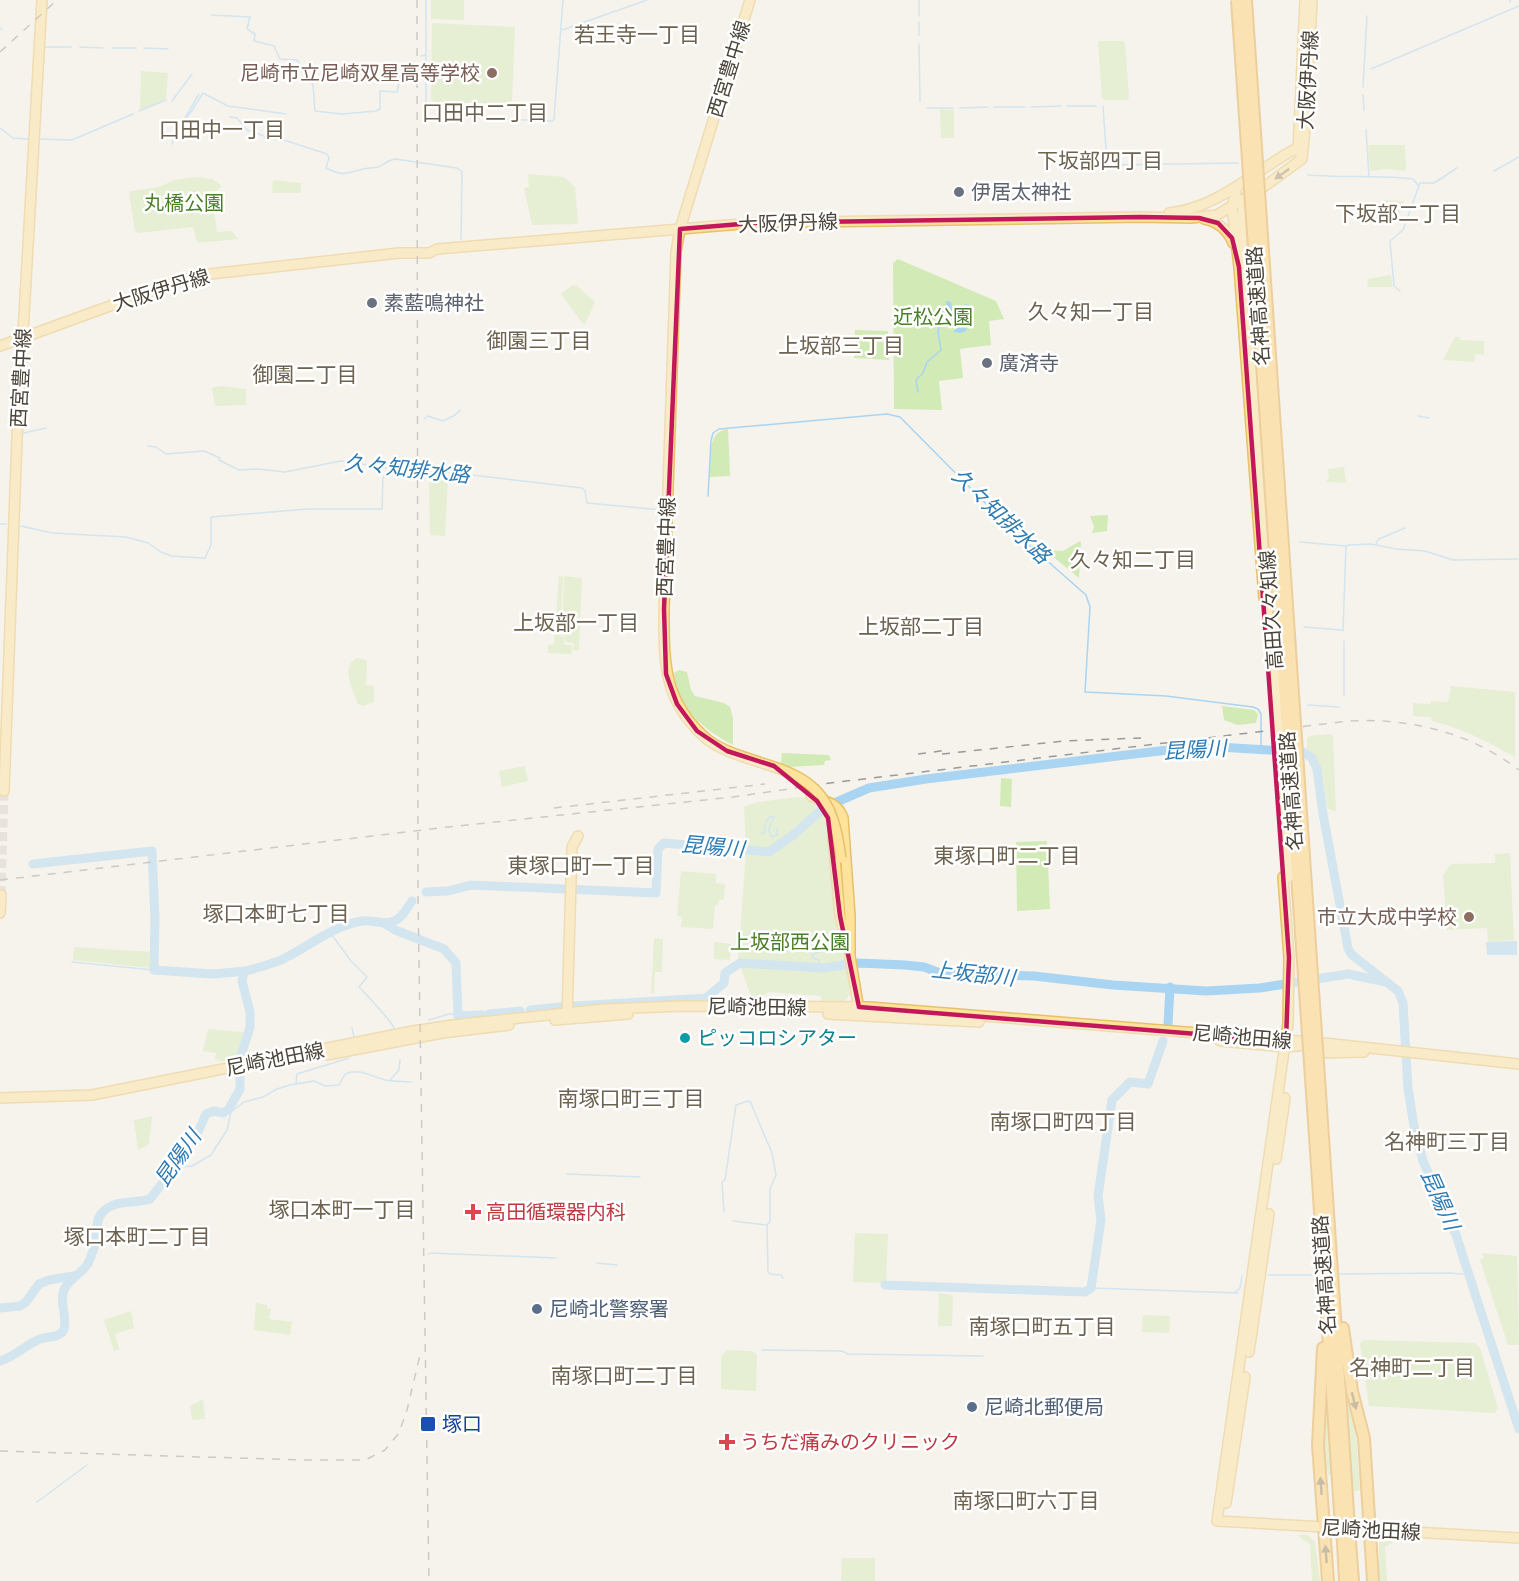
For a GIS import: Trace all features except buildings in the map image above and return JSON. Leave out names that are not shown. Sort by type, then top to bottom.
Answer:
[{"type":"highway","name":"名神高速道路","points":[[1237,0],[1320,1152],[1332,1260],[1346,1542],[1345,1581]]},
{"type":"highway","name":"名神高速道路","points":[[1246,0],[1320,1152],[1325,1306],[1344,1512]]},
{"type":"highway","points":[[1332,1260],[1352,1391],[1364,1438],[1373,1581]]},
{"type":"highway","points":[[1325,1306],[1318,1445],[1328,1581]]},
{"type":"highway","name":"名神高速道路","points":[[1346,1542],[1353,1581]]},
{"type":"main road","name":"西宮豊中線","points":[[4,791],[23,338],[42,0]]},
{"type":"main road","name":"西宮豊中線","points":[[750,0],[680,229],[676,252],[664,649],[669,684],[686,718],[708,740],[727,751],[788,771],[807,781],[819,794],[834,819],[841,858],[851,963],[860,1010]]},
{"type":"main road","name":"大阪伊丹線","points":[[1302,159],[1297,148],[1305,0]]},
{"type":"main road","name":"大阪伊丹線","points":[[0,346],[177,281],[197,276],[399,253],[417,248],[437,249],[757,223],[1199,218],[1217,215],[1230,210],[1302,159],[1312,0]]},
{"type":"main road","name":"大阪伊丹線","points":[[1140,217],[1178,212],[1205,203],[1237,187],[1297,148]]},
{"type":"main road","name":"高田久々知線","points":[[1237,187],[1230,210],[1238,256],[1269,636],[1293,981],[1288,1044]]},
{"type":"main road","name":"高田久々知線","points":[[1261,188],[1241,210],[1252,339],[1269,636]]},
{"type":"main road","points":[[1178,212],[1212,207],[1230,210],[1243,230]]},
{"type":"main road","points":[[1199,218],[1218,223],[1232,238],[1238,256]]},
{"type":"main road","points":[[830,806],[843,818],[851,963],[840,916],[835,846],[828,818],[830,806]]},
{"type":"main road","points":[[567,1016],[572,848],[578,836]]},
{"type":"main road","points":[[0,913],[1,895]]},
{"type":"main road","name":"尼崎池田線","points":[[0,1104],[78,1102],[116,1097],[418,1030],[683,1006],[860,1010],[1398,1054]]},
{"type":"main road","name":"尼崎池田線","points":[[1288,1044],[1299,1052],[1398,1054],[1519,1066]]},
{"type":"main road","name":"尼崎池田線","points":[[1288,1044],[1256,1308],[1220,1522],[1519,1538]]},
{"type":"main road","name":"尼崎池田線","points":[[0,1098],[92,1095],[240,1069]]},
{"type":"highlighted area","points":[[1140,217],[1199,218],[1218,223],[1232,238],[1239,267],[1289,957],[1286,1041],[859,1007],[840,916],[828,818],[817,801],[774,766],[727,751],[697,731],[677,704],[666,674],[664,609],[680,229],[753,223]]},
{"type":"green space","points":[[431,0],[464,0],[464,20],[431,19]]},
{"type":"green space","points":[[432,23],[515,27],[512,101],[509,104],[434,102],[431,99]]},
{"type":"green space","points":[[1099,41],[1123,41],[1125,43],[1129,97],[1127,100],[1104,100],[1102,98]]},
{"type":"green space","points":[[141,71],[168,73],[166,99],[140,110]]},
{"type":"green space","points":[[940,109],[954,110],[954,138],[941,138]]},
{"type":"green space","points":[[1369,145],[1405,145],[1406,169],[1404,171],[1386,169],[1370,171]]},
{"type":"green space","points":[[528,174],[564,177],[575,187],[578,224],[532,225],[524,188],[529,187]]},
{"type":"green space","name":"丸橋公園","points":[[197,177],[212,179],[220,184],[221,187],[212,195],[217,232],[232,231],[238,239],[197,243],[193,227],[138,233],[135,231],[129,194],[131,191],[159,187],[174,180]]},
{"type":"green space","points":[[273,180],[301,183],[301,191],[299,193],[272,193]]},
{"type":"green space","points":[[1384,200],[1404,201],[1399,216],[1385,215]]},
{"type":"green space","name":"近松公園","points":[[898,259],[996,301],[1004,319],[989,321],[991,345],[960,349],[963,378],[939,381],[942,410],[894,409],[893,263]]},
{"type":"green space","points":[[1391,275],[1393,287],[1367,287],[1368,279]]},
{"type":"green space","points":[[576,285],[595,302],[585,324],[561,294]]},
{"type":"green space","points":[[855,330],[888,331],[889,360],[854,358]]},
{"type":"green space","points":[[1455,337],[1461,340],[1484,341],[1484,355],[1475,354],[1474,362],[1443,360]]},
{"type":"green space","points":[[221,386],[246,389],[246,405],[215,406],[212,388]]},
{"type":"green space","points":[[728,429],[730,476],[710,477],[710,455],[713,441],[721,431]]},
{"type":"green space","points":[[1344,467],[1346,483],[1326,482],[1329,477],[1328,469]]},
{"type":"green space","points":[[446,477],[448,481],[445,536],[430,535],[429,483],[432,480],[443,480]]},
{"type":"green space","points":[[1108,515],[1107,531],[1092,533],[1094,527],[1090,516]]},
{"type":"green space","points":[[1080,541],[1079,578],[1045,550],[1063,551]]},
{"type":"green space","points":[[559,576],[563,577],[560,636],[564,637],[565,645],[572,645],[572,654],[548,653],[548,645],[554,644]]},
{"type":"green space","points":[[564,576],[582,578],[579,650],[573,650],[574,643],[566,642],[562,634]]},
{"type":"green space","points":[[359,658],[367,661],[366,685],[374,686],[374,702],[363,706],[358,704],[348,672],[349,666]]},
{"type":"green space","points":[[679,670],[687,672],[691,690],[695,696],[724,703],[730,707],[733,718],[733,745],[703,725],[686,707],[676,685],[674,673]]},
{"type":"green space","points":[[1451,686],[1515,692],[1515,757],[1485,741],[1432,721],[1431,717],[1413,716],[1413,703],[1448,702]]},
{"type":"green space","points":[[1222,706],[1254,710],[1258,714],[1256,723],[1238,725],[1224,720]]},
{"type":"green space","points":[[1329,734],[1333,736],[1336,811],[1327,807],[1320,768],[1313,754],[1307,749],[1309,736]]},
{"type":"green space","points":[[782,753],[829,755],[831,760],[825,761],[824,765],[789,767],[781,763]]},
{"type":"green space","points":[[525,766],[528,781],[502,787],[499,771]]},
{"type":"green space","points":[[1001,778],[1012,779],[1011,807],[1000,806]]},
{"type":"green space","name":"上坂部西公園","points":[[799,797],[816,803],[830,830],[850,994],[844,1002],[821,1003],[821,996],[769,992],[753,1001],[738,960],[746,853],[744,807],[758,802]]},
{"type":"green space","points":[[1047,841],[1050,909],[1017,911],[1016,842]]},
{"type":"green space","points":[[1510,853],[1514,940],[1488,942],[1487,928],[1447,930],[1443,875],[1451,864],[1495,863],[1495,854]]},
{"type":"green space","points":[[681,871],[716,874],[716,883],[725,884],[724,900],[719,899],[718,905],[715,905],[713,929],[681,927],[682,917],[677,916]]},
{"type":"green space","points":[[654,938],[663,939],[662,972],[655,972],[654,993],[651,993]]},
{"type":"green space","points":[[714,942],[731,944],[730,960],[714,959]]},
{"type":"green space","points":[[74,947],[152,952],[151,968],[73,960]]},
{"type":"green space","points":[[208,1029],[243,1032],[237,1060],[228,1062],[215,1060],[216,1053],[203,1051]]},
{"type":"green space","points":[[152,1116],[149,1144],[138,1150],[134,1120]]},
{"type":"green space","points":[[855,1233],[888,1234],[886,1283],[853,1282]]},
{"type":"green space","points":[[1482,1253],[1517,1256],[1519,1345],[1508,1345],[1480,1260],[1484,1258]]},
{"type":"green space","points":[[939,1293],[953,1295],[952,1326],[938,1326]]},
{"type":"green space","points":[[256,1303],[267,1305],[267,1308],[271,1309],[269,1319],[292,1322],[290,1335],[254,1330]]},
{"type":"green space","points":[[131,1311],[134,1328],[115,1334],[119,1349],[114,1351],[104,1320]]},
{"type":"green space","points":[[1143,1315],[1170,1316],[1169,1333],[1142,1332]]},
{"type":"green space","points":[[1363,1340],[1474,1343],[1480,1348],[1498,1408],[1495,1413],[1369,1406],[1360,1343]]},
{"type":"green space","points":[[727,1350],[752,1351],[757,1355],[756,1391],[721,1389],[721,1357]]},
{"type":"green space","points":[[1344,1370],[1356,1435],[1360,1490],[1353,1492],[1342,1371]]},
{"type":"green space","points":[[1328,1374],[1335,1474],[1328,1475],[1327,1467],[1323,1467],[1322,1394]]},
{"type":"green space","points":[[203,1399],[205,1419],[192,1420],[190,1406]]},
{"type":"green space","points":[[1297,1535],[1307,1535],[1315,1542],[1320,1581],[1312,1581],[1310,1544]]},
{"type":"green space","points":[[1383,1540],[1394,1542],[1385,1547],[1387,1581],[1378,1581],[1376,1561],[1379,1561],[1379,1543]]},
{"type":"green space","points":[[842,1558],[875,1558],[875,1581],[841,1581]]},
{"type":"water","points":[[946,301],[951,302],[952,309],[964,309],[965,304],[973,306],[974,318],[966,331],[953,332],[962,320],[946,314],[939,316],[937,312],[942,310],[942,306],[946,306]]},
{"type":"water","points":[[1517,941],[1517,955],[1487,955],[1486,942]]},
{"type":"waterway","points":[[426,0],[426,54]]},
{"type":"waterway","points":[[421,56],[426,55],[426,114],[428,116],[552,121],[554,119],[563,0]]},
{"type":"waterway","points":[[562,30],[647,0]]},
{"type":"waterway","points":[[919,0],[919,16]]},
{"type":"waterway","points":[[1371,69],[1519,6]]},
{"type":"waterway","points":[[211,15],[250,17],[247,29],[255,34],[254,41],[274,46],[280,59],[297,60],[313,85],[315,111],[342,114],[376,111],[380,109],[380,91],[397,92],[401,74],[413,63]]},
{"type":"waterway","points":[[1363,87],[1367,16]]},
{"type":"waterway","points":[[919,22],[919,35]]},
{"type":"waterway","points":[[919,44],[920,101]]},
{"type":"waterway","points":[[45,47],[71,47]]},
{"type":"waterway","points":[[80,47],[103,48]]},
{"type":"waterway","points":[[112,48],[136,48]]},
{"type":"waterway","points":[[144,48],[168,49]]},
{"type":"waterway","points":[[172,101],[192,74]]},
{"type":"waterway","points":[[183,124],[203,93],[228,106],[286,114]]},
{"type":"waterway","points":[[182,123],[199,94]]},
{"type":"waterway","points":[[1363,95],[1364,110]]},
{"type":"waterway","points":[[139,111],[166,100]]},
{"type":"waterway","points":[[1031,107],[1061,106]]},
{"type":"waterway","points":[[1067,106],[1096,106]]},
{"type":"waterway","points":[[1103,106],[1109,165],[1238,163]]},
{"type":"waterway","points":[[960,108],[988,107]]},
{"type":"waterway","points":[[994,107],[1025,107]]},
{"type":"waterway","points":[[927,108],[953,108]]},
{"type":"waterway","points":[[39,139],[72,140],[133,114]]},
{"type":"waterway","points":[[230,117],[237,118],[247,130],[265,138],[287,141],[327,154],[329,158],[326,168],[337,173],[378,167],[395,159],[457,168],[462,172],[461,239]]},
{"type":"waterway","points":[[0,128],[13,138],[28,139]]},
{"type":"waterway","points":[[1366,130],[1369,177]]},
{"type":"waterway","points":[[172,144],[174,137]]},
{"type":"waterway","points":[[1494,171],[1519,157]]},
{"type":"waterway","points":[[1400,291],[1394,286],[1390,241],[1403,230],[1420,183],[1434,183],[1457,168]]},
{"type":"waterway","points":[[1308,175],[1413,179],[1418,185]]},
{"type":"waterway","points":[[918,392],[916,380],[923,373],[927,362],[941,350],[938,332],[941,315]]},
{"type":"waterway","points":[[424,419],[428,416],[443,421],[460,410]]},
{"type":"waterway","name":"久々知排水路","points":[[708,496],[711,441],[713,433],[719,429],[887,414],[900,417],[1011,529],[1086,595],[1090,607],[1085,692],[1166,696],[1253,707],[1261,714],[1261,750]]},
{"type":"waterway","points":[[1418,416],[1429,418]]},
{"type":"waterway","name":"久々知排水路","points":[[24,433],[46,428]]},
{"type":"waterway","name":"久々知排水路","points":[[148,446],[156,447],[166,454],[204,451],[239,470],[258,469],[285,472],[341,461],[397,471],[447,472],[582,488],[585,491],[587,503],[662,510]]},
{"type":"waterway","points":[[21,526],[52,533],[126,537],[148,543],[172,556],[205,558],[211,545],[211,517],[307,509],[382,509],[383,478],[386,473],[425,473]]},
{"type":"waterway","points":[[0,524],[6,524]]},
{"type":"waterway","points":[[1377,544],[1379,539],[1405,528]]},
{"type":"waterway","points":[[1300,542],[1346,546],[1343,631]]},
{"type":"waterway","points":[[1346,546],[1371,544],[1425,551],[1453,560],[1518,559]]},
{"type":"waterway","points":[[1304,627],[1342,630]]},
{"type":"waterway","points":[[1344,641],[1344,696]]},
{"type":"waterway","points":[[1308,705],[1339,707]]},
{"type":"waterway","name":"昆陽川","points":[[426,892],[448,891],[471,885],[656,893],[658,849],[664,843],[769,852],[792,836],[825,807],[869,788],[1176,749],[1219,747],[1303,752],[1312,758],[1317,769],[1348,948],[1351,954],[1398,991],[1403,1003],[1408,1088],[1423,1161],[1456,1235],[1519,1429]]},
{"type":"waterway","points":[[762,833],[764,834],[766,821],[770,817],[774,817],[769,828],[772,837],[777,835],[777,828]]},
{"type":"waterway","points":[[33,864],[152,851],[155,919],[154,970],[213,974],[246,971]]},
{"type":"waterway","name":"昆陽川","points":[[0,1361],[43,1338],[56,1336],[62,1332],[65,1325],[63,1293],[89,1261],[95,1244],[98,1220],[102,1213],[118,1204],[150,1199],[168,1176],[183,1149],[194,1141],[206,1114],[214,1111],[223,1113],[229,1109],[240,1089],[240,1059],[250,1027],[250,1012],[242,981],[244,972],[278,961],[341,927],[366,921],[387,923],[397,920],[412,901]]},
{"type":"waterway","name":"上坂部川","points":[[384,923],[395,930],[444,949],[456,963],[458,1016],[482,1015]]},
{"type":"waterway","points":[[332,935],[351,961],[367,977],[359,987],[394,1028]]},
{"type":"waterway","points":[[800,967],[800,963],[819,964],[819,960],[813,958],[812,955],[821,951],[815,940]]},
{"type":"waterway","points":[[72,962],[154,970]]},
{"type":"waterway","name":"上坂部川","points":[[575,1006],[706,998],[724,983],[725,973],[740,963],[822,968],[858,963],[905,965],[924,967],[940,973],[1034,976],[1113,985],[1206,991],[1260,988],[1348,974],[1386,982]]},
{"type":"waterway","points":[[1168,1025],[1170,987]]},
{"type":"waterway","name":"上坂部川","points":[[530,1010],[561,1007]]},
{"type":"waterway","name":"上坂部川","points":[[489,1014],[520,1011]]},
{"type":"waterway","points":[[429,1020],[457,1014]]},
{"type":"waterway","points":[[352,1028],[354,1037]]},
{"type":"waterway","points":[[885,1285],[1085,1292],[1091,1288],[1101,1220],[1098,1196],[1112,1100],[1130,1082],[1148,1084],[1163,1041]]},
{"type":"waterway","points":[[296,1083],[297,1074],[349,1058]]},
{"type":"waterway","points":[[391,1079],[399,1070],[400,1060]]},
{"type":"waterway","points":[[172,1168],[192,1166],[211,1155],[227,1130],[231,1112],[244,1102],[263,1097],[277,1089],[314,1081],[325,1086],[339,1085],[345,1074],[355,1072],[385,1080],[411,1082]]},
{"type":"waterway","points":[[724,1212],[722,1182],[725,1180],[736,1105],[750,1101],[772,1153],[776,1175],[770,1189],[770,1222],[767,1225]]},
{"type":"waterway","points":[[567,1174],[640,1177]]},
{"type":"waterway","points":[[733,1221],[767,1225],[768,1272],[781,1275],[783,1278]]},
{"type":"waterway","points":[[430,1253],[556,1258]]},
{"type":"waterway","points":[[597,1263],[617,1265]]},
{"type":"waterway","points":[[1338,1274],[1451,1273],[1470,1275]]},
{"type":"waterway","points":[[1268,1275],[1316,1275]]},
{"type":"waterway","points":[[0,1308],[20,1306],[26,1302],[39,1284],[73,1276]]},
{"type":"waterway","points":[[1234,1293],[1240,1288],[1242,1276]]},
{"type":"waterway","points":[[1091,1288],[1238,1293]]},
{"type":"waterway","points":[[762,1350],[983,1356]]},
{"type":"waterway","points":[[37,1502],[87,1465]]},
{"type":"tunnel","points":[[1,895],[4,791]]},
{"type":"railway","points":[[0,52],[57,0]]},
{"type":"railway","points":[[417,0],[418,899],[429,1581]]},
{"type":"railway","points":[[0,880],[448,827],[733,797],[830,783],[1349,721],[1395,722],[1439,730],[1480,746],[1519,770]]},
{"type":"railway","points":[[942,754],[1064,741],[1141,738]]},
{"type":"railway","points":[[918,754],[948,750]]},
{"type":"railway","points":[[554,808],[765,784]]},
{"type":"railway","points":[[0,1451],[365,1460],[385,1450],[399,1433],[420,1355]]},
{"type":"place","name":"尼崎市立尼崎双星高等学校","points":[[492,73]]},
{"type":"place","name":"伊居太神社","points":[[959,192]]},
{"type":"place","name":"素藍鳴神社","points":[[372,303]]},
{"type":"place","name":"廣済寺","points":[[987,363]]},
{"type":"place","name":"市立大成中学校","points":[[1469,917]]},
{"type":"place","name":"ピッコロシアター","points":[[685,1038]]},
{"type":"place","name":"高田循環器内科","points":[[473,1212]]},
{"type":"place","name":"尼崎北警察署","points":[[537,1309]]},
{"type":"place","name":"尼崎北郵便局","points":[[972,1407]]},
{"type":"place","name":"塚口","points":[[428,1424]]},
{"type":"place","name":"うちだ痛みのクリニック","points":[[727,1442]]},
{"type":"district","name":"若王寺一丁目","points":[[637,35]]},
{"type":"district","name":"口田中二丁目","points":[[485,113]]},
{"type":"district","name":"口田中一丁目","points":[[222,130]]},
{"type":"district","name":"下坂部四丁目","points":[[1100,161]]},
{"type":"district","name":"下坂部二丁目","points":[[1398,214]]},
{"type":"district","name":"久々知一丁目","points":[[1091,312]]},
{"type":"district","name":"御園三丁目","points":[[539,341]]},
{"type":"district","name":"上坂部三丁目","points":[[841,346]]},
{"type":"district","name":"御園二丁目","points":[[305,375]]},
{"type":"district","name":"久々知二丁目","points":[[1133,560]]},
{"type":"district","name":"上坂部一丁目","points":[[576,623]]},
{"type":"district","name":"上坂部二丁目","points":[[921,627]]},
{"type":"district","name":"東塚口町二丁目","points":[[1007,856]]},
{"type":"district","name":"東塚口町一丁目","points":[[581,866]]},
{"type":"district","name":"塚口本町七丁目","points":[[276,914]]},
{"type":"district","name":"南塚口町三丁目","points":[[631,1099]]},
{"type":"district","name":"南塚口町四丁目","points":[[1063,1122]]},
{"type":"district","name":"名神町三丁目","points":[[1447,1142]]},
{"type":"district","name":"塚口本町一丁目","points":[[342,1210]]},
{"type":"district","name":"塚口本町二丁目","points":[[137,1237]]},
{"type":"district","name":"南塚口町五丁目","points":[[1042,1327]]},
{"type":"district","name":"名神町二丁目","points":[[1412,1368]]},
{"type":"district","name":"南塚口町二丁目","points":[[624,1376]]},
{"type":"district","name":"南塚口町六丁目","points":[[1026,1501]]}]
